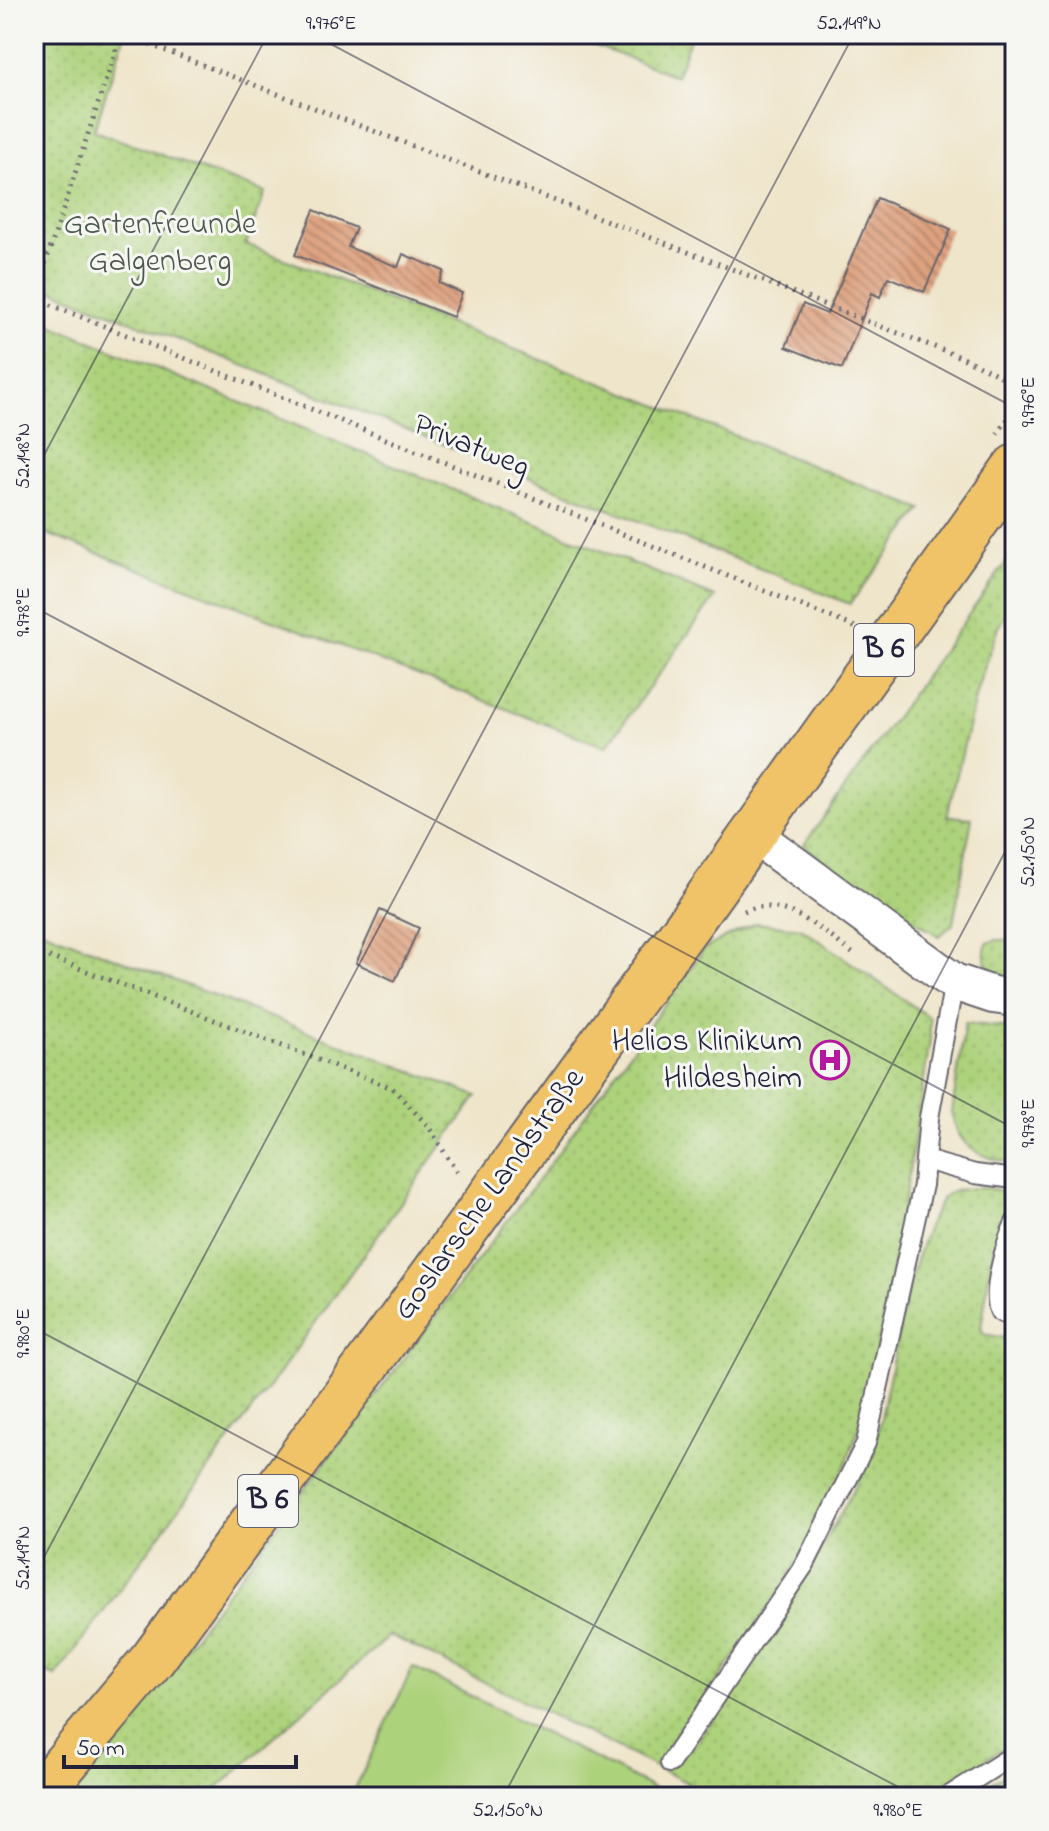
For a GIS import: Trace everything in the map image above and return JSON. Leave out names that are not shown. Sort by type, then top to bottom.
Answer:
[{"type":"main road","name":"Goslarsche Landstraße","points":[[37,1797],[153,1659],[754,835],[1015,467]]},
{"type":"street","points":[[754,835],[954,982],[1015,998]]},
{"type":"lane","points":[[670,1763],[805,1564],[866,1443],[911,1244],[929,1118],[954,982]]},
{"type":"lane","points":[[925,1160],[975,1174],[1015,1179]]},
{"type":"lane","points":[[1015,1223],[1006,1244],[996,1302],[1000,1312],[1015,1317]]},
{"type":"lane","points":[[947,1797],[1015,1754]]},
{"type":"path","points":[[34,298],[121,34]]},
{"type":"path","points":[[885,34],[893,37],[895,34]]},
{"type":"path","points":[[135,39],[948,352],[1015,383]]},
{"type":"path","name":"Privatweg","points":[[34,298],[858,629],[886,646]]},
{"type":"path","points":[[756,906],[779,908],[799,916],[861,959]]},
{"type":"path","points":[[34,951],[392,1088],[429,1127],[460,1177],[490,1197]]},
{"type":"green space","name":"Gartenfreunde Galgenberg","points":[[34,34],[125,34],[94,131],[265,192],[246,244],[922,509],[850,604],[34,283]]},
{"type":"green space","points":[[564,34],[692,34],[676,76]]},
{"type":"green space","points":[[34,318],[715,597],[606,747],[34,529]]},
{"type":"green space","points":[[1015,550],[1015,600],[998,627],[977,690],[947,816],[972,818],[953,924],[939,936],[832,868],[804,845]]},
{"type":"green space","name":"Helios Klinikum Hildesheim","points":[[755,923],[801,928],[930,1018],[930,1040],[876,1358],[846,1464],[812,1537],[791,1572],[745,1643],[673,1742],[691,1750],[710,1724],[780,1618],[847,1502],[878,1432],[907,1295],[931,1220],[948,1194],[978,1188],[1000,1191],[1014,1198],[993,1251],[981,1328],[984,1334],[1015,1340],[1015,1741],[932,1794],[911,1783],[904,1797],[716,1797],[390,1635],[207,1797],[70,1797],[550,1164],[705,948]]},
{"type":"green space","points":[[34,927],[477,1096],[290,1358],[56,1676],[34,1668]]},
{"type":"green space","points":[[1011,940],[1015,985],[996,974],[987,963],[987,943]]},
{"type":"green space","points":[[965,1023],[1015,1029],[1015,1163],[973,1150],[959,1135],[955,1124],[952,1112]]},
{"type":"green space","points":[[413,1667],[647,1785],[670,1797],[351,1797]]},
{"type":"green space","points":[[1015,1768],[1015,1797],[970,1797]]},
{"type":"building","points":[[877,198],[951,229],[924,292],[888,277],[880,297],[872,293],[842,369],[786,347],[803,304],[827,314]]},
{"type":"building","points":[[314,210],[356,228],[348,247],[398,267],[403,254],[444,271],[439,283],[462,293],[453,317],[295,255]]},
{"type":"building","points":[[380,910],[419,928],[395,981],[356,963]]},
{"type":"place","name":"Helios Klinikum Hildesheim","points":[[830,1060]]}]
